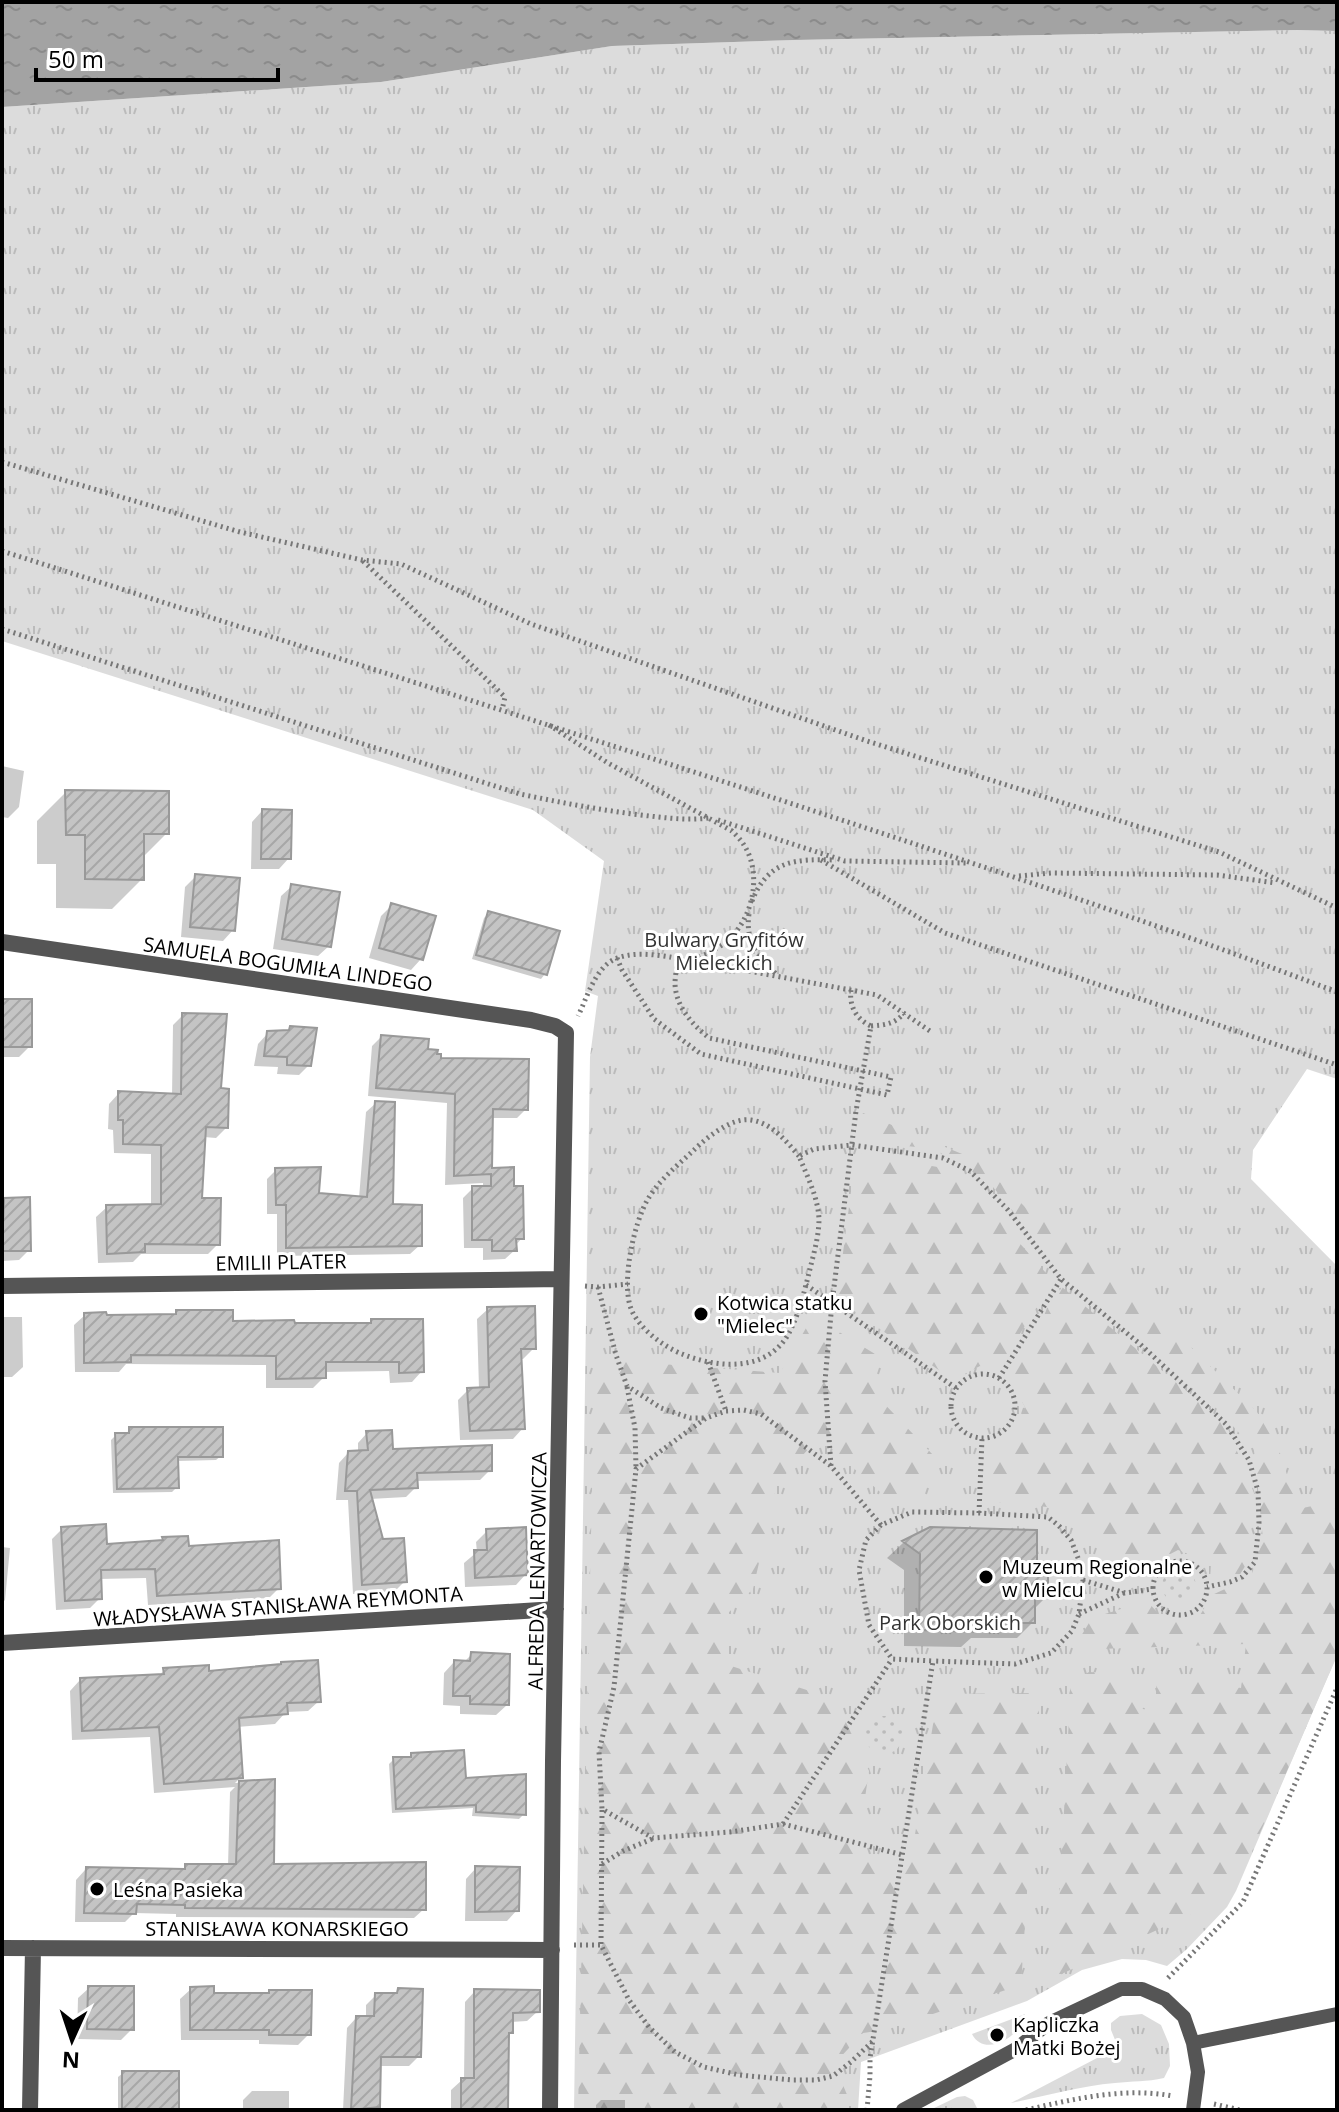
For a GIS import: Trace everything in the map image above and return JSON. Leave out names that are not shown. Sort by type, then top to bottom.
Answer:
[{"type":"street","name":"SAMUELA BOGUMIŁA LINDEGO","points":[[2,942],[531,1020],[555,1026],[566,1033]]},
{"type":"street","name":"ALFREDA LENARTOWICZA","points":[[550,2110],[566,1033]]},
{"type":"street","name":"EMILII PLATER","points":[[2,1286],[561,1279]]},
{"type":"street","name":"WŁADYSŁAWA STANISŁAWA REYMONTA","points":[[2,1643],[556,1609]]},
{"type":"street","name":"STANISŁAWA KONARSKIEGO","points":[[2,1948],[552,1950]]},
{"type":"street","points":[[30,2110],[33,1948]]},
{"type":"lane","points":[[903,2110],[1016,2049],[1049,2023],[1121,1989],[1142,1989],[1165,1999],[1184,2017],[1198,2072],[1193,2105]]},
{"type":"lane","points":[[1193,2043],[1337,2014]]},
{"type":"path","points":[[2,462],[240,532],[362,560],[401,564],[531,624],[867,741],[1219,852],[1337,908]]},
{"type":"path","points":[[2,551],[977,864],[1218,946],[1337,992]]},
{"type":"path","points":[[362,560],[505,697],[502,710]]},
{"type":"path","points":[[2,629],[520,794],[584,808],[691,820],[710,818],[845,861]]},
{"type":"path","points":[[549,725],[608,763],[732,831],[745,846],[751,865],[753,885],[746,930],[756,952],[777,975]]},
{"type":"path","points":[[689,960],[728,942],[740,927],[758,887],[783,863],[821,860],[977,864]]},
{"type":"path","points":[[821,860],[945,933],[1337,1065]]},
{"type":"path","points":[[1015,877],[1051,873],[1217,875],[1281,883]]},
{"type":"path","points":[[589,994],[607,964],[617,958],[653,954],[877,995],[930,1031]]},
{"type":"path","points":[[617,958],[654,1019],[701,1054],[887,1095],[891,1077],[709,1038],[692,1025],[680,1004],[675,985],[678,959]]},
{"type":"path","points":[[851,990],[851,1007],[859,1018],[871,1026],[891,1024],[904,1013]]},
{"type":"path","points":[[831,1466],[825,1381],[832,1303],[871,1026]]},
{"type":"path","points":[[748,1119],[763,1123],[781,1135],[799,1156],[814,1194],[819,1221],[806,1285],[790,1332],[781,1345],[752,1362],[726,1365],[682,1354],[657,1341],[632,1312],[628,1284],[631,1246],[638,1220],[649,1198],[703,1140],[722,1128],[748,1119]]},
{"type":"path","points":[[799,1156],[814,1149],[852,1145],[943,1158],[970,1171],[1008,1210],[1061,1279],[1140,1344],[1226,1424],[1249,1460],[1258,1491],[1255,1562],[1242,1577],[1207,1587]]},
{"type":"path","points":[[999,1378],[1061,1279]]},
{"type":"path","points":[[581,1286],[628,1284]]},
{"type":"path","points":[[806,1285],[956,1388]]},
{"type":"path","points":[[598,1287],[627,1386],[635,1428],[636,1469],[614,1687],[599,1752],[602,1809],[601,1945],[629,2000],[649,2027],[675,2052],[704,2067],[739,2075],[816,2080],[833,2076],[874,2040]]},
{"type":"path","points":[[707,1361],[726,1411]]},
{"type":"path","points":[[974,1375],[999,1378],[1010,1388],[1014,1398],[1015,1408],[1008,1426],[1000,1433],[982,1438],[962,1431],[951,1414],[956,1388],[974,1375]]},
{"type":"path","points":[[627,1386],[661,1408],[690,1418],[706,1418]]},
{"type":"path","points":[[636,1469],[706,1418],[726,1411],[744,1410],[761,1414],[831,1466],[881,1525]]},
{"type":"path","points":[[979,1513],[982,1438]]},
{"type":"path","points":[[912,1512],[1048,1517],[1071,1540],[1083,1580],[1079,1614],[1072,1631],[1051,1653],[1015,1664],[892,1659],[869,1625],[859,1570],[866,1540],[881,1525],[912,1512]]},
{"type":"path","points":[[1173,1560],[1197,1567],[1207,1587],[1201,1605],[1195,1611],[1179,1616],[1162,1608],[1152,1589],[1158,1571],[1173,1560]]},
{"type":"path","points":[[1083,1580],[1125,1593]]},
{"type":"path","points":[[1079,1614],[1125,1593],[1152,1589]]},
{"type":"path","points":[[783,1824],[892,1659]]},
{"type":"path","points":[[867,2110],[870,2058],[933,1661]]},
{"type":"path","points":[[1176,1970],[1243,1902],[1337,1688]]},
{"type":"path","points":[[602,1809],[653,1838]]},
{"type":"path","points":[[602,1864],[653,1838],[783,1824],[903,1855]]},
{"type":"path","points":[[572,1944],[601,1945]]},
{"type":"path","points":[[1026,2110],[1101,2094],[1158,2094],[1193,2105],[1240,2110]]},
{"type":"green space","points":[[1337,31],[1337,1079],[1307,1069],[1253,1150],[1251,1179],[1337,1266],[1337,1655],[1236,1891],[1227,1907],[1167,1966],[1146,1960],[1122,1959],[1082,1970],[1027,2001],[861,2062],[858,2110],[574,2110],[590,1057],[598,996],[585,991],[604,861],[533,810],[2,641],[2,107],[381,82],[612,46]]},
{"type":"green space","points":[[863,1113],[979,1161],[1033,1215],[1054,1213],[1257,1412],[1279,1450],[1298,1509],[1331,1502],[1337,1513],[1337,1656],[1233,1895],[1055,1977],[1071,1682],[1089,1672],[1141,1675],[1139,1708],[1155,1712],[1157,1675],[1241,1688],[1246,1644],[1099,1649],[1082,1658],[1078,1641],[1092,1618],[1147,1601],[1166,1622],[1196,1622],[1212,1595],[1251,1577],[1263,1539],[1254,1449],[1207,1398],[1064,1273],[988,1181],[934,1149],[853,1140]]},
{"type":"green space","points":[[856,1153],[955,1170],[1053,1281],[998,1369],[980,1366],[953,1380],[837,1299]]},
{"type":"green space","points":[[1062,1287],[1226,1424],[1254,1493],[1249,1560],[1237,1579],[1210,1580],[1211,1563],[1178,1550],[1153,1563],[1140,1582],[1120,1579],[1079,1510],[985,1501],[987,1447],[1017,1430],[1025,1407],[1006,1374]]},
{"type":"green space","points":[[813,1316],[875,1354],[875,1394],[933,1455],[923,1497],[890,1501],[819,1437],[777,1484],[753,1589],[725,1616],[728,1665],[835,1699],[869,1771],[857,1851],[910,1865],[938,1694],[1040,1693],[1021,1985],[884,2030],[863,2033],[834,2064],[848,2097],[847,2110],[578,2110],[595,1359],[780,1373]]},
{"type":"green space","points":[[1179,1569],[1191,1574],[1196,1586],[1191,1598],[1179,1603],[1167,1598],[1162,1586],[1167,1574]]},
{"type":"green space","points":[[884,1716],[898,1721],[903,1735],[898,1749],[884,1754],[870,1749],[865,1735],[870,1721]]},
{"type":"green space","points":[[1025,2014],[1016,2031],[999,2043],[981,2043],[972,2034]]},
{"type":"green space","points":[[1142,2014],[1161,2025],[1169,2044],[1170,2066],[1164,2078],[1089,2086],[1011,2103],[1118,2047],[1111,2023],[1120,2016]]},
{"type":"green space","points":[[965,2096],[973,2100],[978,2110],[930,2110],[957,2097]]},
{"type":"water","points":[[2,2],[1337,2],[1337,31],[612,46],[381,82],[2,107]]},
{"type":"building","points":[[65,790],[169,791],[169,834],[144,834],[144,880],[85,879],[85,835],[66,835]]},
{"type":"building","points":[[262,809],[292,810],[291,859],[261,859]]},
{"type":"building","points":[[195,874],[240,878],[235,931],[190,927]]},
{"type":"building","points":[[291,884],[340,892],[331,947],[282,939]]},
{"type":"building","points":[[391,903],[436,916],[423,960],[379,948]]},
{"type":"building","points":[[488,911],[560,931],[547,975],[476,955]]},
{"type":"building","points":[[2,999],[32,999],[32,1047],[2,1047]]},
{"type":"building","points":[[182,1013],[227,1014],[221,1088],[229,1089],[228,1128],[206,1127],[202,1198],[221,1198],[220,1245],[145,1244],[145,1252],[107,1254],[106,1205],[161,1204],[161,1145],[123,1144],[123,1120],[118,1120],[118,1091],[181,1094]]},
{"type":"building","points":[[290,1026],[317,1028],[311,1066],[287,1065],[287,1057],[264,1056],[267,1031],[289,1030]]},
{"type":"building","points":[[381,1035],[429,1039],[428,1049],[438,1050],[441,1058],[529,1059],[528,1110],[493,1109],[492,1168],[514,1167],[514,1186],[523,1186],[524,1239],[516,1239],[517,1251],[492,1251],[492,1240],[472,1240],[472,1186],[491,1186],[491,1174],[454,1176],[455,1094],[376,1088]]},
{"type":"building","points":[[375,1101],[395,1102],[393,1204],[422,1205],[422,1246],[286,1248],[286,1205],[276,1205],[275,1168],[321,1167],[319,1193],[367,1197]]},
{"type":"building","points":[[30,1197],[31,1251],[2,1251],[4,1198]]},
{"type":"building","points":[[535,1306],[536,1349],[521,1349],[525,1429],[470,1431],[467,1388],[489,1387],[487,1307]]},
{"type":"building","points":[[176,1310],[233,1310],[233,1321],[371,1323],[371,1319],[423,1319],[424,1372],[399,1373],[399,1362],[326,1362],[326,1378],[276,1379],[276,1356],[131,1355],[131,1362],[84,1363],[84,1313],[176,1314]]},
{"type":"building","points":[[129,1427],[223,1427],[223,1457],[178,1457],[179,1488],[117,1489],[115,1433],[129,1433]]},
{"type":"building","points":[[392,1430],[393,1449],[492,1445],[492,1471],[417,1473],[418,1488],[370,1490],[383,1539],[404,1538],[407,1582],[362,1585],[357,1491],[345,1491],[348,1451],[368,1450],[366,1431]]},
{"type":"building","points":[[106,1524],[107,1544],[188,1536],[189,1546],[279,1540],[281,1589],[157,1596],[155,1569],[101,1570],[102,1599],[65,1601],[61,1527]]},
{"type":"building","points":[[526,1527],[528,1575],[475,1578],[474,1550],[487,1550],[486,1529]]},
{"type":"building","points":[[930,1527],[1037,1530],[1037,1572],[1048,1573],[1048,1597],[1035,1598],[1035,1623],[980,1623],[979,1632],[919,1630],[920,1554],[902,1541]]},
{"type":"building","points":[[471,1652],[510,1654],[509,1705],[470,1704],[470,1696],[453,1696],[454,1660],[470,1661]]},
{"type":"building","points":[[318,1660],[321,1702],[287,1703],[288,1714],[239,1718],[243,1778],[164,1784],[159,1727],[82,1731],[80,1678],[164,1674],[163,1668],[209,1665],[209,1671]]},
{"type":"building","points":[[464,1750],[466,1778],[526,1774],[526,1815],[476,1812],[476,1805],[396,1809],[393,1757]]},
{"type":"building","points":[[275,1779],[274,1864],[426,1862],[426,1910],[185,1908],[185,1905],[137,1904],[136,1914],[84,1913],[86,1867],[185,1869],[185,1864],[236,1864],[239,1781]]},
{"type":"building","points":[[475,1866],[520,1867],[519,1911],[475,1912]]},
{"type":"building","points":[[88,1986],[134,1986],[134,2030],[87,2029]]},
{"type":"building","points":[[214,1986],[214,1993],[312,1990],[311,2035],[269,2035],[269,2030],[190,2030],[190,1987]]},
{"type":"building","points":[[398,1988],[423,1989],[421,2057],[381,2057],[380,2107],[351,2110],[356,2016],[374,2016],[375,1993],[397,1993]]},
{"type":"building","points":[[474,1989],[540,1990],[540,2012],[513,2013],[513,2033],[509,2033],[508,2110],[461,2110],[461,2078],[474,2078]]},
{"type":"building","points":[[122,2071],[179,2071],[179,2110],[122,2110]]},
{"type":"place","name":"Kotwica statku \"Mielec\"","points":[[701,1314]]},
{"type":"place","name":"Muzeum Regionalne w Mielcu","points":[[986,1577]]},
{"type":"place","name":"Leśna Pasieka","points":[[97,1889]]},
{"type":"place","name":"Kapliczka Matki Bożej","points":[[997,2035]]},
{"type":"park label","name":"Bulwary Gryfitów Mieleckich","points":[[724,950]]},
{"type":"park label","name":"Park Oborskich","points":[[950,1622]]}]
